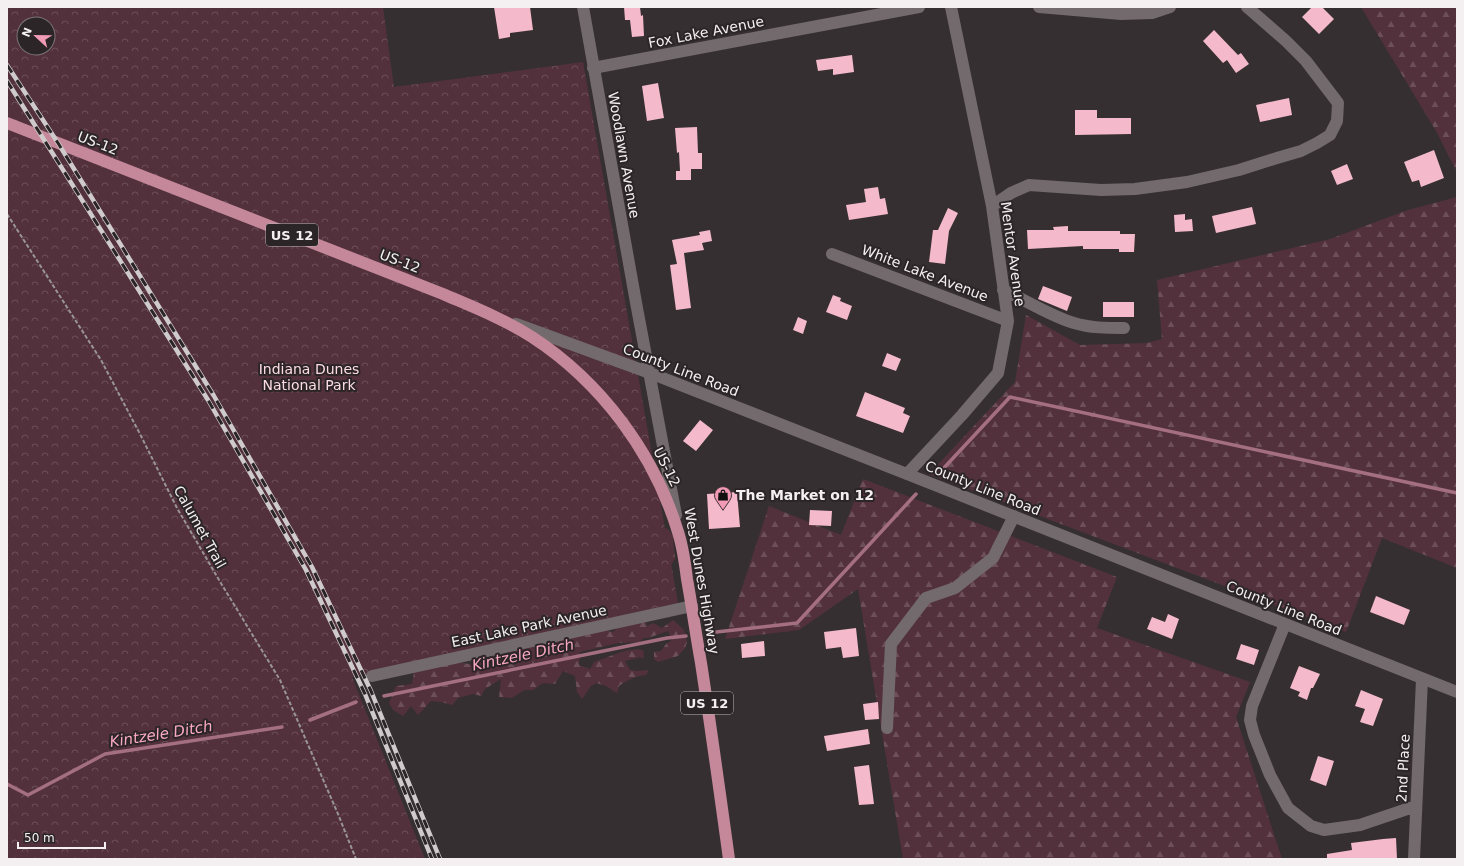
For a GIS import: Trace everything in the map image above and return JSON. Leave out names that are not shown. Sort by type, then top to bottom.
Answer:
[{"type":"main road","name":"US-12","points":[[7,123],[443,294],[496,317],[531,336],[568,364],[609,404],[634,439],[654,473],[671,511],[682,548]]},
{"type":"main road","name":"West Dunes Highway","points":[[682,548],[692,606],[729,859]]},
{"type":"street","name":"Woodlawn Avenue","points":[[583,7],[637,308]]},
{"type":"street","name":"Fox Lake Avenue","points":[[593,68],[919,7]]},
{"type":"street","name":"Mentor Avenue","points":[[907,474],[962,415],[998,373],[1008,321],[992,206],[952,7]]},
{"type":"street","points":[[1039,7],[1121,14],[1152,13],[1170,7]]},
{"type":"street","points":[[992,206],[1011,192],[1029,185],[1101,190],[1134,189],[1187,182],[1270,161],[1301,150],[1330,135],[1337,121],[1338,103],[1306,61],[1286,41],[1247,7]]},
{"type":"street","name":"White Lake Avenue","points":[[832,254],[1008,321]]},
{"type":"street","points":[[1003,290],[1074,323],[1094,327],[1124,328]]},
{"type":"street","name":"West Dunes Highway","points":[[637,308],[682,548]]},
{"type":"street","name":"County Line Road","points":[[496,317],[563,340],[650,373],[1457,692]]},
{"type":"street","points":[[887,728],[890,644],[926,598],[955,588],[993,558],[1014,516]]},
{"type":"street","name":"East Lake Park Avenue","points":[[372,676],[692,606]]},
{"type":"street","points":[[1285,624],[1252,706],[1250,720],[1254,735],[1270,775],[1288,808],[1311,826],[1324,830],[1360,825],[1416,806]]},
{"type":"street","name":"2nd Place","points":[[1414,859],[1422,679]]},
{"type":"path","name":"Calumet Trail","points":[[7,214],[101,360],[177,508],[280,680],[356,859]]},
{"type":"green space","name":"Indiana Dunes National Park","points":[[7,7],[383,7],[394,87],[583,62],[678,603],[352,677],[425,859],[7,859]]},
{"type":"green space","points":[[1361,7],[1457,7],[1457,172],[1436,131]]},
{"type":"green space","points":[[1457,197],[1457,568],[1382,538],[1346,632],[929,474],[1015,382],[1026,315],[1080,345],[1147,343],[1162,339],[1157,280],[1330,239],[1408,210]]},
{"type":"green space","points":[[863,479],[1117,577],[1097,628],[1250,682],[1236,717],[1282,859],[903,859],[858,589],[799,630],[725,639],[769,506],[841,535]]},
{"type":"green space","points":[[657,526],[668,529],[673,536],[675,559],[668,569],[603,630],[613,632],[618,627],[643,622],[646,622],[647,626],[653,623],[662,628],[673,620],[684,630],[687,642],[685,648],[678,656],[658,662],[654,659],[654,652],[661,651],[666,644],[672,640],[668,631],[644,638],[639,642],[618,643],[580,652],[579,665],[590,669],[594,662],[624,651],[638,649],[644,651],[643,660],[641,657],[625,661],[630,670],[649,670],[646,675],[635,677],[622,684],[619,686],[617,693],[606,686],[596,683],[591,686],[582,699],[577,692],[575,676],[563,671],[555,684],[543,683],[533,690],[524,690],[512,698],[499,697],[501,679],[485,689],[481,696],[473,694],[458,698],[452,705],[431,701],[418,715],[411,706],[403,716],[393,710],[389,703],[396,686],[412,684],[414,671],[458,662],[474,665],[493,655],[506,654],[521,648]]},
{"type":"building","points":[[494,7],[530,7],[533,30],[510,33],[510,37],[499,39]]},
{"type":"building","points":[[624,7],[640,7],[641,16],[643,15],[644,36],[632,37],[630,20],[625,20]]},
{"type":"building","points":[[1312,7],[1322,7],[1334,19],[1319,34],[1302,17]]},
{"type":"building","points":[[1214,30],[1238,55],[1241,53],[1249,64],[1236,73],[1227,60],[1223,63],[1203,41]]},
{"type":"building","points":[[852,55],[854,72],[833,75],[833,69],[818,71],[816,60]]},
{"type":"building","points":[[658,83],[664,118],[647,121],[642,86]]},
{"type":"building","points":[[1289,98],[1292,115],[1260,122],[1256,105]]},
{"type":"building","points":[[1075,110],[1097,110],[1097,118],[1131,118],[1131,134],[1075,135]]},
{"type":"building","points":[[697,127],[698,153],[702,153],[702,169],[691,169],[691,180],[676,180],[676,171],[680,171],[679,152],[677,153],[675,128]]},
{"type":"building","points":[[1434,150],[1444,178],[1421,187],[1419,180],[1412,182],[1404,162]]},
{"type":"building","points":[[1347,164],[1353,179],[1337,185],[1331,171]]},
{"type":"building","points":[[878,187],[880,199],[885,198],[888,214],[849,220],[846,205],[866,202],[864,189]]},
{"type":"building","points":[[1252,207],[1256,224],[1216,233],[1212,216]]},
{"type":"building","points":[[948,208],[958,213],[949,231],[945,264],[929,262],[933,230],[938,230]]},
{"type":"building","points":[[1185,214],[1185,220],[1192,219],[1193,231],[1175,232],[1174,215]]},
{"type":"building","points":[[1068,226],[1068,231],[1120,231],[1120,234],[1135,234],[1134,252],[1119,252],[1119,249],[1083,249],[1083,246],[1028,249],[1027,230],[1054,230],[1053,227]]},
{"type":"building","points":[[710,230],[712,241],[702,243],[704,250],[684,253],[691,308],[676,310],[670,265],[677,264],[672,240],[700,235],[699,232]]},
{"type":"building","points":[[1043,286],[1072,297],[1067,311],[1038,299]]},
{"type":"building","points":[[833,295],[841,298],[840,301],[852,306],[847,320],[826,312]]},
{"type":"building","points":[[1103,302],[1134,302],[1134,317],[1103,317]]},
{"type":"building","points":[[798,317],[807,321],[803,334],[793,330]]},
{"type":"building","points":[[887,353],[901,359],[896,371],[882,366]]},
{"type":"building","points":[[865,392],[905,408],[903,413],[910,416],[903,433],[856,416]]},
{"type":"building","points":[[700,420],[713,430],[696,451],[683,441]]},
{"type":"building","name":"The Market on 12","points":[[737,492],[740,527],[709,529],[707,494]]},
{"type":"building","points":[[810,510],[832,511],[831,526],[809,525]]},
{"type":"building","points":[[1376,596],[1410,610],[1404,625],[1370,612]]},
{"type":"building","points":[[1168,614],[1179,619],[1172,639],[1147,629],[1152,617],[1165,622]]},
{"type":"building","points":[[856,628],[859,656],[843,658],[841,647],[826,649],[824,632]]},
{"type":"building","points":[[764,641],[765,656],[742,658],[741,644]]},
{"type":"building","points":[[1241,644],[1259,650],[1254,665],[1236,659]]},
{"type":"building","points":[[1299,666],[1320,674],[1313,688],[1311,688],[1307,700],[1298,696],[1300,692],[1290,688]]},
{"type":"building","points":[[1361,690],[1383,699],[1373,726],[1360,722],[1365,709],[1355,706]]},
{"type":"building","points":[[878,702],[879,719],[865,720],[863,704]]},
{"type":"building","points":[[868,729],[870,744],[827,751],[824,736]]},
{"type":"building","points":[[1318,756],[1334,761],[1326,786],[1310,780]]},
{"type":"building","points":[[869,765],[874,804],[859,805],[854,767]]},
{"type":"building","points":[[1396,838],[1397,859],[1327,859],[1327,854],[1352,850],[1351,843]]},
{"type":"waterway","points":[[942,470],[1010,397],[1457,493]]},
{"type":"waterway","points":[[707,633],[797,623],[916,494]]},
{"type":"waterway","name":"Kintzele Ditch","points":[[384,696],[667,638],[686,636]]},
{"type":"waterway","name":"Kintzele Ditch","points":[[310,720],[356,702]]},
{"type":"waterway","name":"Kintzele Ditch","points":[[7,784],[28,795],[105,754],[282,727]]},
{"type":"railway","points":[[7,65],[58,143],[214,396],[312,567],[371,691],[440,859]]},
{"type":"railway","points":[[7,81],[208,400],[306,570],[365,694],[432,859]]},
{"type":"place","name":"The Market on 12","points":[[723,510]]}]
